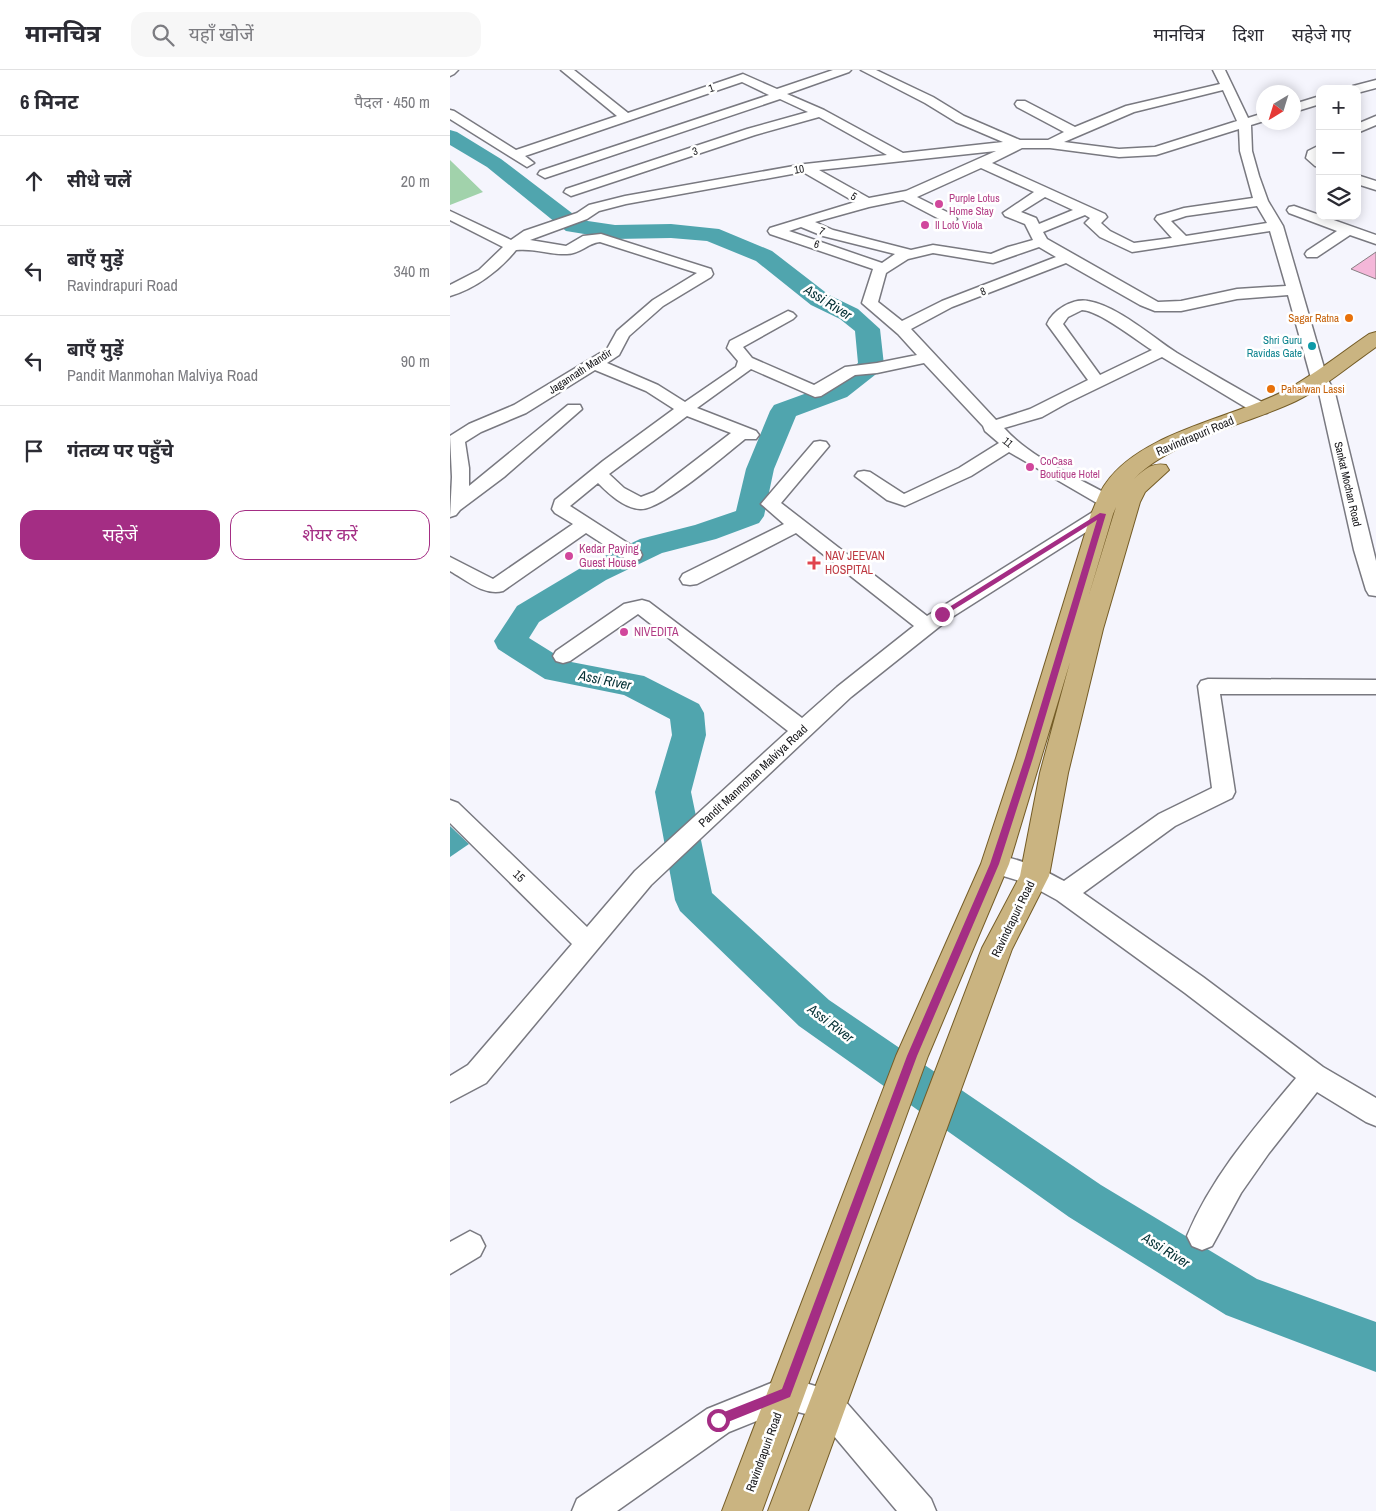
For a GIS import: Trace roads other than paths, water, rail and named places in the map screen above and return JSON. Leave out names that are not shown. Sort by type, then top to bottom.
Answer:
[{"type":"main road","points":[[1323,386],[1376,338]]},
{"type":"main road","points":[[1323,386],[1376,358]]},
{"type":"main road","name":"Ravindrapuri Road","points":[[742,1511],[912,1056],[995,864],[1105,508],[1115,486],[1146,458],[1174,443],[1290,396],[1323,386]]},
{"type":"main road","name":"Ravindrapuri Road","points":[[788,1511],[826,1404],[997,948],[1034,876],[1054,773],[1091,629],[1129,502],[1136,488],[1172,459],[1323,386]]},
{"type":"street","points":[[567,70],[624,118],[656,137]]},
{"type":"street","points":[[728,70],[820,113],[898,156]]},
{"type":"street","points":[[545,174],[724,115],[845,70]]},
{"type":"street","points":[[868,70],[929,100],[960,119],[1020,144]]},
{"type":"street","points":[[1219,70],[1244,123]]},
{"type":"street","name":"1","points":[[514,154],[743,78]]},
{"type":"street","points":[[1361,88],[1376,84]]},
{"type":"street","points":[[1050,144],[1130,109],[1226,86]]},
{"type":"street","points":[[1301,106],[1316,101]]},
{"type":"street","points":[[1021,104],[1074,132]]},
{"type":"street","name":"3","points":[[571,192],[751,132],[820,113]]},
{"type":"street","points":[[450,114],[571,192],[588,212]]},
{"type":"street","points":[[724,115],[751,132]]},
{"type":"street","name":"10","points":[[450,291],[484,273],[502,258],[512,246],[530,234],[625,200],[805,168],[898,156],[1020,144],[1050,144],[1118,153],[1156,151],[1256,119]]},
{"type":"street","points":[[1361,128],[1376,120]]},
{"type":"street","name":"Sankat Mochan Road","points":[[1244,123],[1246,151],[1261,202],[1276,226],[1295,290],[1323,386],[1363,550],[1376,590]]},
{"type":"street","points":[[556,141],[616,177]]},
{"type":"street","name":"5","points":[[805,168],[867,203],[908,195],[982,163],[1020,144]]},
{"type":"street","points":[[982,163],[1100,217],[1092,223],[1132,248],[1276,226]]},
{"type":"street","points":[[1361,180],[1376,186]]},
{"type":"street","points":[[1044,192],[1010,213],[1032,221],[1039,236],[1068,257],[1145,302],[1165,308],[1237,294],[1295,290]]},
{"type":"street","points":[[908,195],[909,200],[950,220]]},
{"type":"street","points":[[1182,240],[1162,219],[1184,212],[1261,202]]},
{"type":"street","name":"7","points":[[801,222],[867,203]]},
{"type":"street","points":[[884,268],[903,256],[934,249],[993,259],[1085,210]]},
{"type":"street","points":[[1294,210],[1376,240]]},
{"type":"street","points":[[450,215],[512,246]]},
{"type":"street","name":"7","points":[[801,222],[844,238],[911,254]]},
{"type":"street","name":"6","points":[[801,222],[775,230],[884,268]]},
{"type":"street","points":[[1312,254],[1348,230]]},
{"type":"street","name":"Jagannath Mandir","points":[[452,509],[461,487],[462,476],[453,440],[475,428],[520,409],[596,364],[613,352],[623,334],[658,303],[706,274],[706,272],[602,238],[588,239],[573,249],[566,250],[531,244],[512,246]]},
{"type":"street","name":"8","points":[[900,328],[947,304],[1068,257]]},
{"type":"street","name":"11","points":[[884,268],[879,271],[870,303],[900,328],[1009,444],[1105,508]]},
{"type":"street","points":[[1097,382],[1055,324],[1058,317],[1084,305],[1091,306],[1123,324],[1162,351],[1261,409]]},
{"type":"street","points":[[788,316],[736,344],[735,348],[746,361],[815,392],[851,370],[877,368],[928,357]]},
{"type":"street","points":[[992,426],[1036,413],[1162,351]]},
{"type":"street","points":[[634,554],[559,507],[566,499],[598,474],[685,409],[743,369],[746,361]]},
{"type":"street","points":[[596,364],[652,388],[685,409],[747,433],[660,496],[641,504],[629,500],[598,474]]},
{"type":"street","points":[[452,509],[574,409]]},
{"type":"street","points":[[864,476],[893,496],[905,500],[965,472],[1009,444]]},
{"type":"street","points":[[820,446],[770,504],[927,626]]},
{"type":"street","name":"Pandit Manmohan Malviya Road","points":[[450,1090],[477,1074],[643,878],[844,692],[942,614],[1105,508]]},
{"type":"street","points":[[450,563],[491,586],[496,586],[586,524]]},
{"type":"street","points":[[690,579],[798,525]]},
{"type":"street","points":[[563,656],[631,610],[642,607],[802,730]]},
{"type":"street","points":[[1065,893],[1167,820],[1224,792],[1208,686],[1376,686]]},
{"type":"street","name":"15","points":[[450,809],[587,943]]},
{"type":"street","points":[[995,864],[1034,876],[1065,893],[1194,985],[1314,1076],[1376,1113]]},
{"type":"street","points":[[1202,1236],[1231,1183],[1259,1144],[1314,1076]]},
{"type":"street","points":[[589,1511],[718,1420],[786,1393],[826,1404],[919,1511]]},
{"type":"water","points":[[450,826],[469,844],[450,857]]},
{"type":"waterway","name":"Assi River","points":[[450,136],[494,163],[574,226],[615,232],[671,231],[711,234],[764,256],[820,300],[849,314],[867,329],[871,365],[838,391],[784,411],[760,469],[749,516],[705,532],[651,546],[595,573],[528,614],[510,641],[557,671],[632,684],[687,713],[689,735],[673,792],[694,900],[814,1013],[1085,1201],[1243,1298],[1376,1347]]},
{"type":"place","name":"Purple Lotus Home Stay","points":[[939,204]]},
{"type":"place","name":"Il Loto Viola","points":[[925,225]]},
{"type":"place","name":"Sagar Ratna","points":[[1349,318]]},
{"type":"place","name":"Shri Guru Ravidas Gate","points":[[1312,346]]},
{"type":"place","name":"Pahalwan Lassi","points":[[1271,389]]},
{"type":"place","name":"CoCasa Boutique Hotel","points":[[1030,467]]},
{"type":"place","name":"Kedar Paying Guest House","points":[[569,556]]},
{"type":"place","name":"NAV JEEVAN HOSPITAL","points":[[814,563]]},
{"type":"place","name":"NIVEDITA","points":[[624,632]]}]
